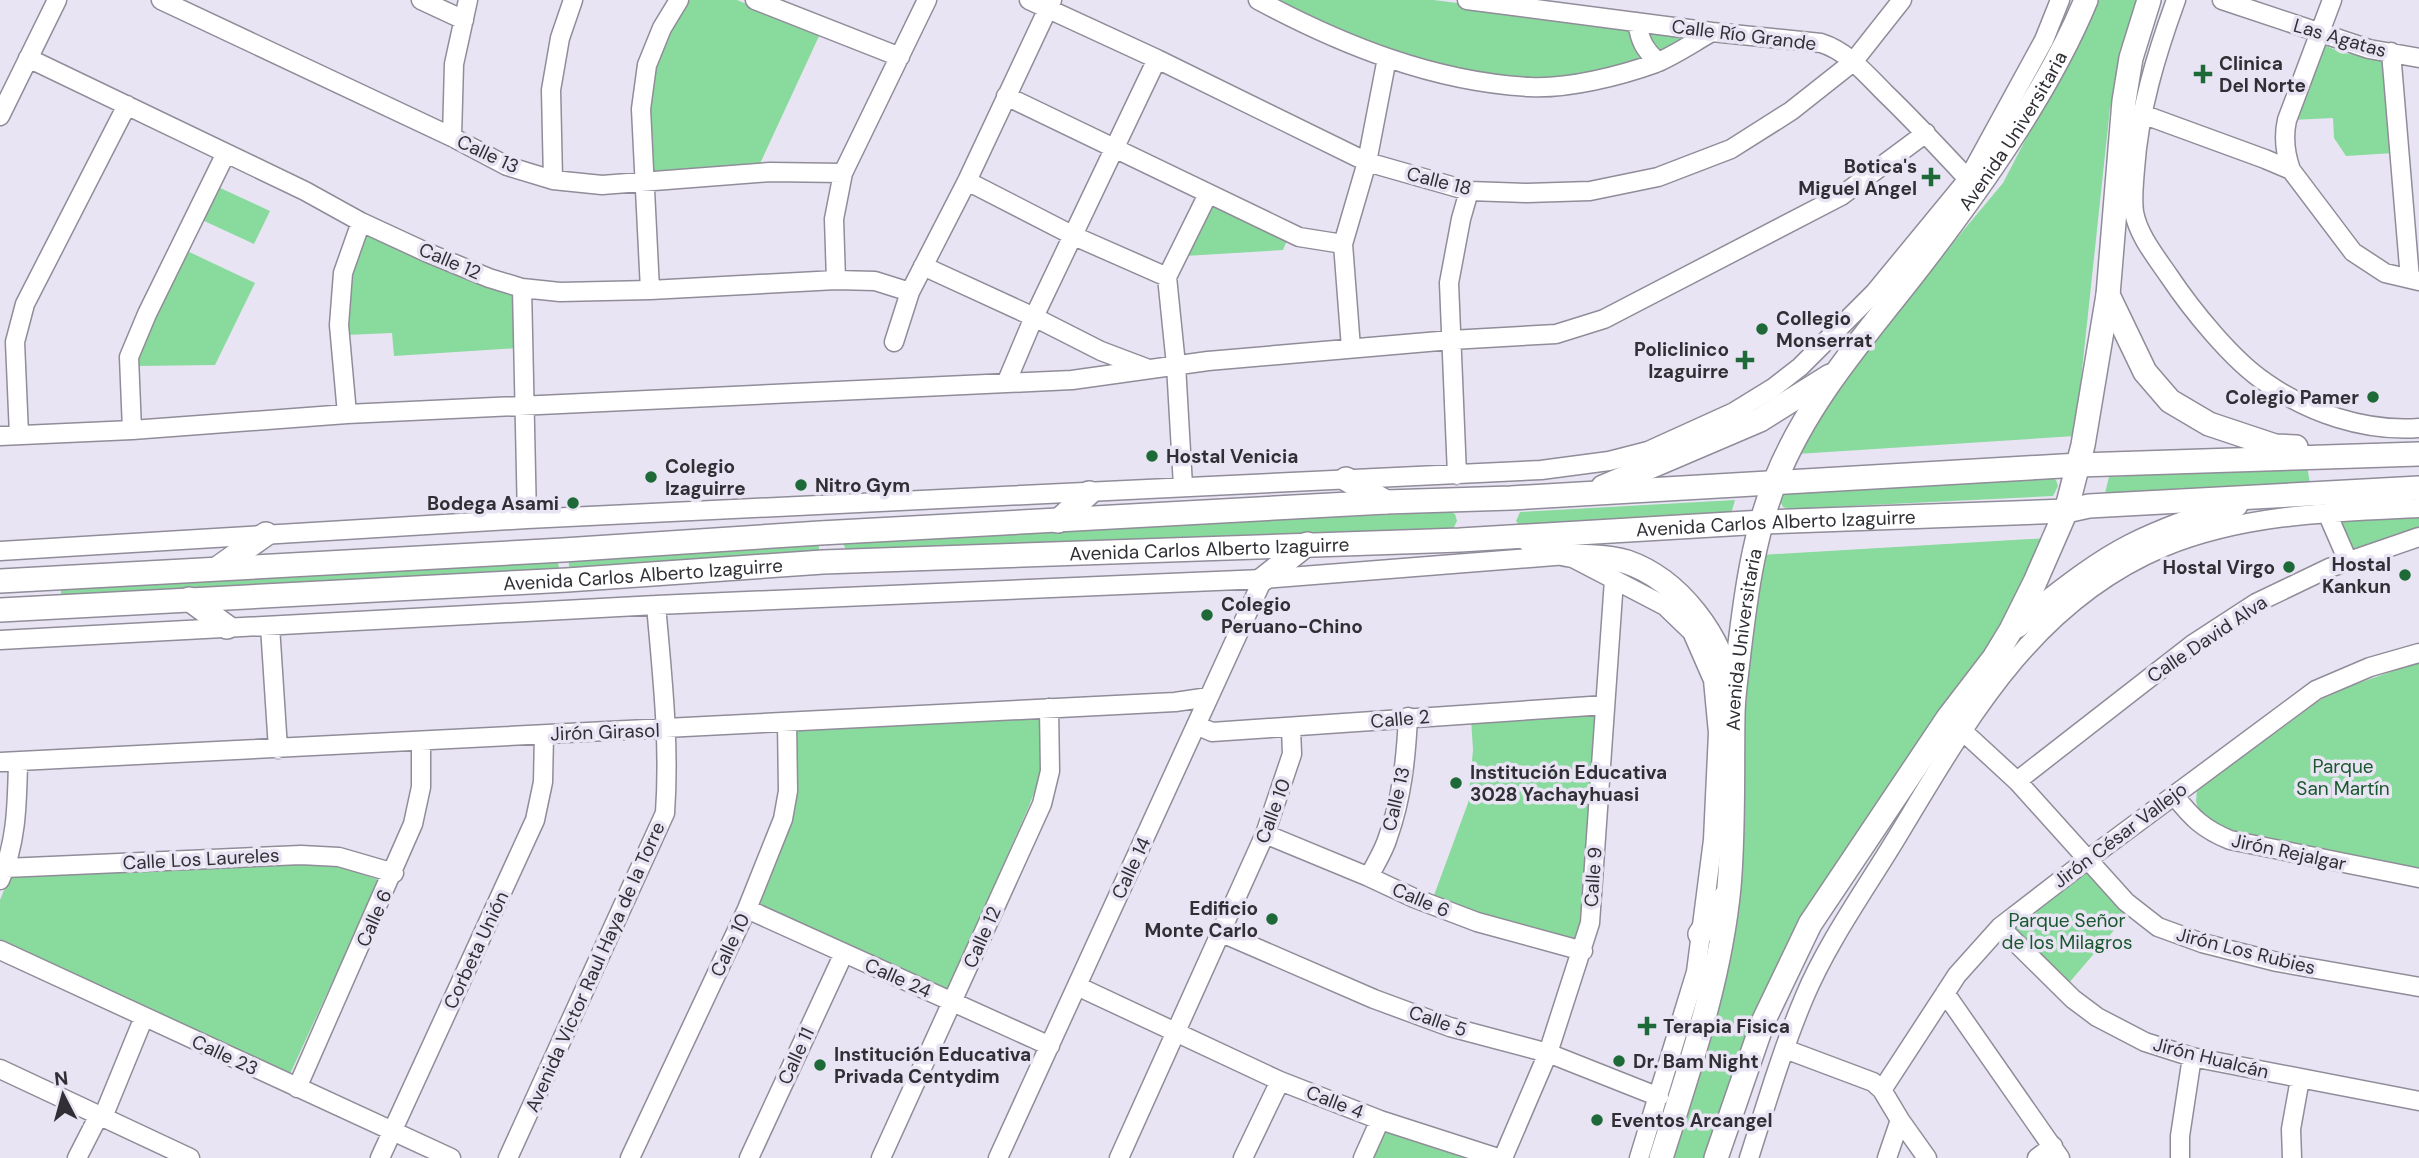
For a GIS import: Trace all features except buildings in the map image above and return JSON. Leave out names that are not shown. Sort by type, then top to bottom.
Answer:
[{"type":"main road","name":"Avenida Universitaria","points":[[1661,1158],[1720,954],[1728,891],[1734,804],[1733,713],[1745,600],[1757,539],[1774,482],[1804,421],[1883,296],[1921,264],[1988,173],[2036,96],[2086,0]]},
{"type":"main road","points":[[1716,1158],[1748,1059],[1793,955],[1828,895],[1956,724],[2011,630],[2066,511],[2079,465],[2095,385],[2108,295],[2124,214],[2124,101],[2131,58],[2149,0]]},
{"type":"main road","points":[[2108,295],[2145,372],[2170,401],[2209,424],[2275,446],[2361,455],[2373,469],[2372,481],[2365,490]]},
{"type":"main road","points":[[1585,494],[1760,420],[1835,372]]},
{"type":"main road","points":[[1681,452],[1695,430]]},
{"type":"main road","points":[[2415,454],[2404,467],[2403,475],[2417,495]]},
{"type":"main road","name":"Avenida Carlos Alberto Izaguirre","points":[[0,580],[2079,465],[2415,454]]},
{"type":"main road","points":[[1346,479],[1386,502]]},
{"type":"main road","name":"Avenida Carlos Alberto Izaguirre","points":[[2,611],[567,580],[823,562],[1460,540],[1763,522],[2066,511],[2089,506],[2365,490],[2417,495]]},
{"type":"main road","points":[[1058,521],[1089,493]]},
{"type":"main road","points":[[2011,630],[2093,569],[2129,547],[2158,533],[2263,496]]},
{"type":"main road","points":[[1511,498],[1503,519],[1504,526],[1518,537],[1567,555],[1602,555],[1628,563],[1653,575],[1680,597],[1710,635],[1727,670],[1733,713],[1718,733]]},
{"type":"main road","points":[[1456,500],[1465,508],[1468,523],[1460,540]]},
{"type":"main road","points":[[1567,555],[1607,532]]},
{"type":"main road","points":[[820,533],[828,536],[834,545],[823,562]]},
{"type":"main road","points":[[218,568],[265,534]]},
{"type":"main road","points":[[1264,579],[1307,544]]},
{"type":"main road","points":[[49,607],[45,588],[53,578]]},
{"type":"main road","points":[[188,599],[227,627]]},
{"type":"main road","points":[[1700,934],[1728,891]]},
{"type":"street","points":[[0,116],[57,0]]},
{"type":"street","points":[[421,0],[464,20]]},
{"type":"street","points":[[452,137],[454,64],[468,0]]},
{"type":"street","points":[[552,180],[551,90],[560,38],[573,0]]},
{"type":"street","points":[[650,290],[641,109],[647,65],[662,28],[679,0]]},
{"type":"street","points":[[755,0],[900,57]]},
{"type":"street","points":[[836,280],[834,219],[843,173],[928,0]]},
{"type":"street","name":"Calle 18","points":[[1029,0],[1051,4],[1367,162],[1469,191],[1590,191],[1658,177],[1731,149],[1791,111],[1853,62],[1902,0]]},
{"type":"street","points":[[1258,0],[1313,30],[1387,58],[1466,79],[1533,87],[1596,80],[1658,62],[1712,32]]},
{"type":"street","name":"Calle Río Grande","points":[[1467,0],[1534,5],[1712,32],[1821,43],[1832,47],[1853,62],[1969,179]]},
{"type":"street","name":"Avenida Universitaria","points":[[1695,430],[1734,412],[1773,388],[1883,296],[1969,179],[2044,40],[2060,0]]},
{"type":"street","points":[[2176,0],[2158,50],[2142,114],[2124,214],[2177,288],[2245,366],[2265,382],[2304,404],[2348,422],[2402,429],[2419,428]]},
{"type":"street","name":"Las Agatas","points":[[2222,0],[2369,49],[2419,58]]},
{"type":"street","points":[[2333,0],[2284,133],[2286,158],[2291,170],[2353,252],[2385,273],[2414,280],[2391,52]]},
{"type":"street","name":"Calle 13","points":[[170,2],[507,166],[552,180],[602,185],[770,172],[843,173]]},
{"type":"street","points":[[894,342],[910,292],[967,181],[1051,4]]},
{"type":"street","points":[[1637,22],[1644,50],[1658,62]]},
{"type":"street","name":"Calle 12","points":[[28,58],[305,191],[361,222],[428,253],[489,278],[522,288],[560,292],[650,290],[836,280],[875,281],[910,292]]},
{"type":"street","points":[[1351,348],[1343,244],[1367,162],[1387,58]]},
{"type":"street","points":[[1007,381],[1034,317],[1117,148],[1157,59]]},
{"type":"street","points":[[1006,96],[1299,237],[1343,244]]},
{"type":"street","points":[[19,435],[15,342],[25,304],[127,105]]},
{"type":"street","points":[[2142,114],[2291,170]]},
{"type":"street","points":[[0,436],[132,430],[346,414],[1072,380],[1176,365],[1351,348],[1556,334],[1604,319],[1841,196],[1926,133]]},
{"type":"street","points":[[132,430],[129,357],[147,313],[226,153]]},
{"type":"street","points":[[967,181],[1074,236],[1167,277]]},
{"type":"street","points":[[1457,475],[1449,283],[1469,191]]},
{"type":"street","points":[[1183,486],[1176,365],[1167,277],[1208,194]]},
{"type":"street","points":[[346,414],[339,325],[343,273],[361,222]]},
{"type":"street","points":[[923,266],[1101,351],[1148,369]]},
{"type":"street","points":[[522,288],[527,519]]},
{"type":"street","points":[[0,551],[527,519],[554,520],[816,504],[1541,471],[1609,461],[1648,451],[1695,430]]},
{"type":"street","points":[[1749,1158],[1805,996],[1829,950],[1920,797],[1956,724],[1989,692],[2041,629],[2099,582],[2164,547],[2229,527],[2327,513],[2417,495]]},
{"type":"street","points":[[2327,513],[2348,561]]},
{"type":"street","name":"Calle David Alva","points":[[2017,781],[2104,711],[2204,637],[2256,603],[2348,561],[2419,537]]},
{"type":"street","points":[[1567,555],[1619,583]]},
{"type":"street","name":"Avenida Carlos Alberto Izaguirre","points":[[0,640],[656,605],[1264,579],[1567,555]]},
{"type":"street","name":"Calle 14","points":[[999,1158],[1264,579]]},
{"type":"street","name":"Avenida Universitaria","points":[[1619,583],[1665,606],[1692,632],[1713,680],[1718,733],[1713,840],[1696,972],[1639,1158]]},
{"type":"street","name":"Calle 9","points":[[1500,1158],[1548,1054],[1590,923],[1605,705],[1619,583]]},
{"type":"street","name":"Avenida Victor Raul Haya de la Torre","points":[[508,1158],[665,813],[666,730],[656,605]]},
{"type":"street","points":[[270,626],[278,749]]},
{"type":"street","name":"Jirón César Vallejo","points":[[1882,1090],[1945,993],[1970,959],[2000,927],[2316,690],[2370,667],[2419,653]]},
{"type":"street","name":"Jirón Girasol","points":[[9,762],[666,730],[1175,702],[1209,697]]},
{"type":"street","name":"Calle 2","points":[[1196,725],[1212,732],[1605,705]]},
{"type":"street","name":"Calle 12","points":[[881,1158],[1042,804],[1050,771],[1049,708]]},
{"type":"street","name":"Calle 13","points":[[1369,877],[1388,838],[1398,800],[1406,761],[1408,718]]},
{"type":"street","name":"Calle 10","points":[[631,1158],[747,909],[783,819],[788,791],[787,722]]},
{"type":"street","name":"Jirón Los Rubies","points":[[1956,724],[2017,781],[2136,911],[2158,927],[2178,936],[2277,962],[2419,987]]},
{"type":"street","name":"Calle 10","points":[[1119,1158],[1265,834],[1292,754],[1291,728]]},
{"type":"street","name":"Corbeta Unión","points":[[380,1158],[535,820],[543,782],[544,735]]},
{"type":"street","name":"Calle 6","points":[[298,1088],[414,824],[421,787],[421,741]]},
{"type":"street","points":[[3,874],[14,832],[9,762]]},
{"type":"street","name":"Jirón Rejalgar","points":[[2174,794],[2192,817],[2208,831],[2230,840],[2419,878]]},
{"type":"street","name":"Calle 6","points":[[1265,834],[1477,922],[1583,951]]},
{"type":"street","name":"Calle Los Laureles","points":[[3,874],[301,855],[340,856],[394,873]]},
{"type":"street","name":"Calle 24","points":[[747,909],[1050,1046]]},
{"type":"street","name":"Jirón Hualcán","points":[[2000,927],[2053,981],[2097,1017],[2145,1042],[2192,1057],[2419,1101]]},
{"type":"street","name":"Calle 5","points":[[1222,933],[1374,999],[1437,1023],[1548,1054],[1659,1097]]},
{"type":"street","name":"Calle 23","points":[[0,950],[451,1158]]},
{"type":"street","name":"Calle 11","points":[[749,1158],[844,953]]},
{"type":"street","points":[[1077,986],[1176,1034]]},
{"type":"street","points":[[1945,993],[2057,1152],[2037,1158]]},
{"type":"street","points":[[78,1158],[101,1116],[144,1017]]},
{"type":"street","name":"Calle 4","points":[[1176,1034],[1280,1081],[1380,1120],[1500,1158]]},
{"type":"street","points":[[1785,1049],[1873,1082],[1882,1090],[1927,1158]]},
{"type":"street","points":[[2180,1158],[2180,1136],[2192,1057]]},
{"type":"street","points":[[0,1069],[190,1158]]},
{"type":"street","points":[[2292,1158],[2291,1129],[2301,1079]]},
{"type":"street","points":[[1243,1158],[1280,1081]]},
{"type":"street","points":[[1363,1158],[1380,1120]]},
{"type":"street","points":[[1887,1158],[1900,1121]]},
{"type":"green space","points":[[686,0],[737,0],[820,34],[758,168],[651,171],[648,103],[655,58]]},
{"type":"green space","points":[[1274,0],[1434,0],[1695,34],[1649,59],[1593,76],[1526,80],[1467,73],[1389,51],[1317,25]]},
{"type":"green space","points":[[2098,0],[2142,0],[2110,108],[2075,436],[1797,454],[1834,385],[2003,183]]},
{"type":"green space","points":[[2322,44],[2340,52],[2389,62],[2394,153],[2346,156],[2334,138],[2333,118],[2292,120]]},
{"type":"green space","points":[[216,186],[270,211],[254,244],[200,219]]},
{"type":"green space","points":[[1212,199],[1288,238],[1283,250],[1185,256]]},
{"type":"green space","points":[[364,229],[518,292],[518,348],[394,356],[392,333],[345,335],[346,286]]},
{"type":"green space","points":[[185,250],[255,283],[215,365],[136,366],[143,340]]},
{"type":"green space","points":[[2307,466],[2310,483],[2105,493],[2109,477]]},
{"type":"green space","points":[[2051,478],[2056,480],[2058,486],[2053,496],[1789,509],[1783,507],[1780,501],[1788,492]]},
{"type":"green space","points":[[1735,500],[1731,514],[1522,528],[1516,521],[1520,512]]},
{"type":"green space","points":[[1451,512],[1455,514],[1457,521],[1453,529],[844,556],[846,550],[841,539]]},
{"type":"green space","points":[[2419,514],[2419,530],[2350,553],[2334,518]]},
{"type":"green space","points":[[2047,538],[2006,624],[1826,883],[1709,1158],[1670,1158],[1692,1088],[1743,744],[1754,604],[1761,555]]},
{"type":"green space","points":[[819,544],[819,553],[570,574],[568,557]]},
{"type":"green space","points":[[557,558],[560,573],[61,599],[61,586]]},
{"type":"green space","name":"Parque San Martín","points":[[2419,662],[2419,870],[2249,837],[2219,828],[2199,812],[2197,790],[2320,700],[2353,685]]},
{"type":"green space","points":[[1599,711],[1583,917],[1578,943],[1482,916],[1433,898],[1468,803],[1473,750],[1471,719]]},
{"type":"green space","points":[[1041,715],[1044,767],[948,991],[751,908],[793,810],[789,733],[797,726]]},
{"type":"green space","points":[[326,861],[379,880],[290,1074],[0,940],[0,900],[10,875]]},
{"type":"green space","name":"Parque Señor de los Milagros","points":[[2087,870],[2128,914],[2068,984],[2012,928]]},
{"type":"green space","points":[[1383,1126],[1484,1158],[1368,1158]]},
{"type":"place","name":"Clinica Del Norte","points":[[2203,74]]},
{"type":"place","name":"Botica's Miguel Angel","points":[[1931,177]]},
{"type":"place","name":"Collegio Monserrat","points":[[1762,329]]},
{"type":"place","name":"Policlinico Izaguirre","points":[[1745,360]]},
{"type":"place","name":"Colegio Pamer","points":[[2373,397]]},
{"type":"place","name":"Hostal Venicia","points":[[1152,456]]},
{"type":"place","name":"Colegio Izaguirre","points":[[651,477]]},
{"type":"place","name":"Nitro Gym","points":[[801,485]]},
{"type":"place","name":"Bodega Asami","points":[[573,503]]},
{"type":"place","name":"Hostal Virgo","points":[[2289,567]]},
{"type":"place","name":"Hostal Kankun","points":[[2405,575]]},
{"type":"place","name":"Colegio Peruano-Chino","points":[[1207,615]]},
{"type":"place","name":"Institución Educativa 3028 Yachayhuasi","points":[[1456,783]]},
{"type":"place","name":"Edificio Monte Carlo","points":[[1272,919]]},
{"type":"place","name":"Terapia Fisica","points":[[1647,1026]]},
{"type":"place","name":"Dr. Bam Night","points":[[1619,1061]]},
{"type":"place","name":"Institución Educativa Privada Centydim","points":[[820,1065]]},
{"type":"place","name":"Eventos Arcangel","points":[[1597,1120]]}]
